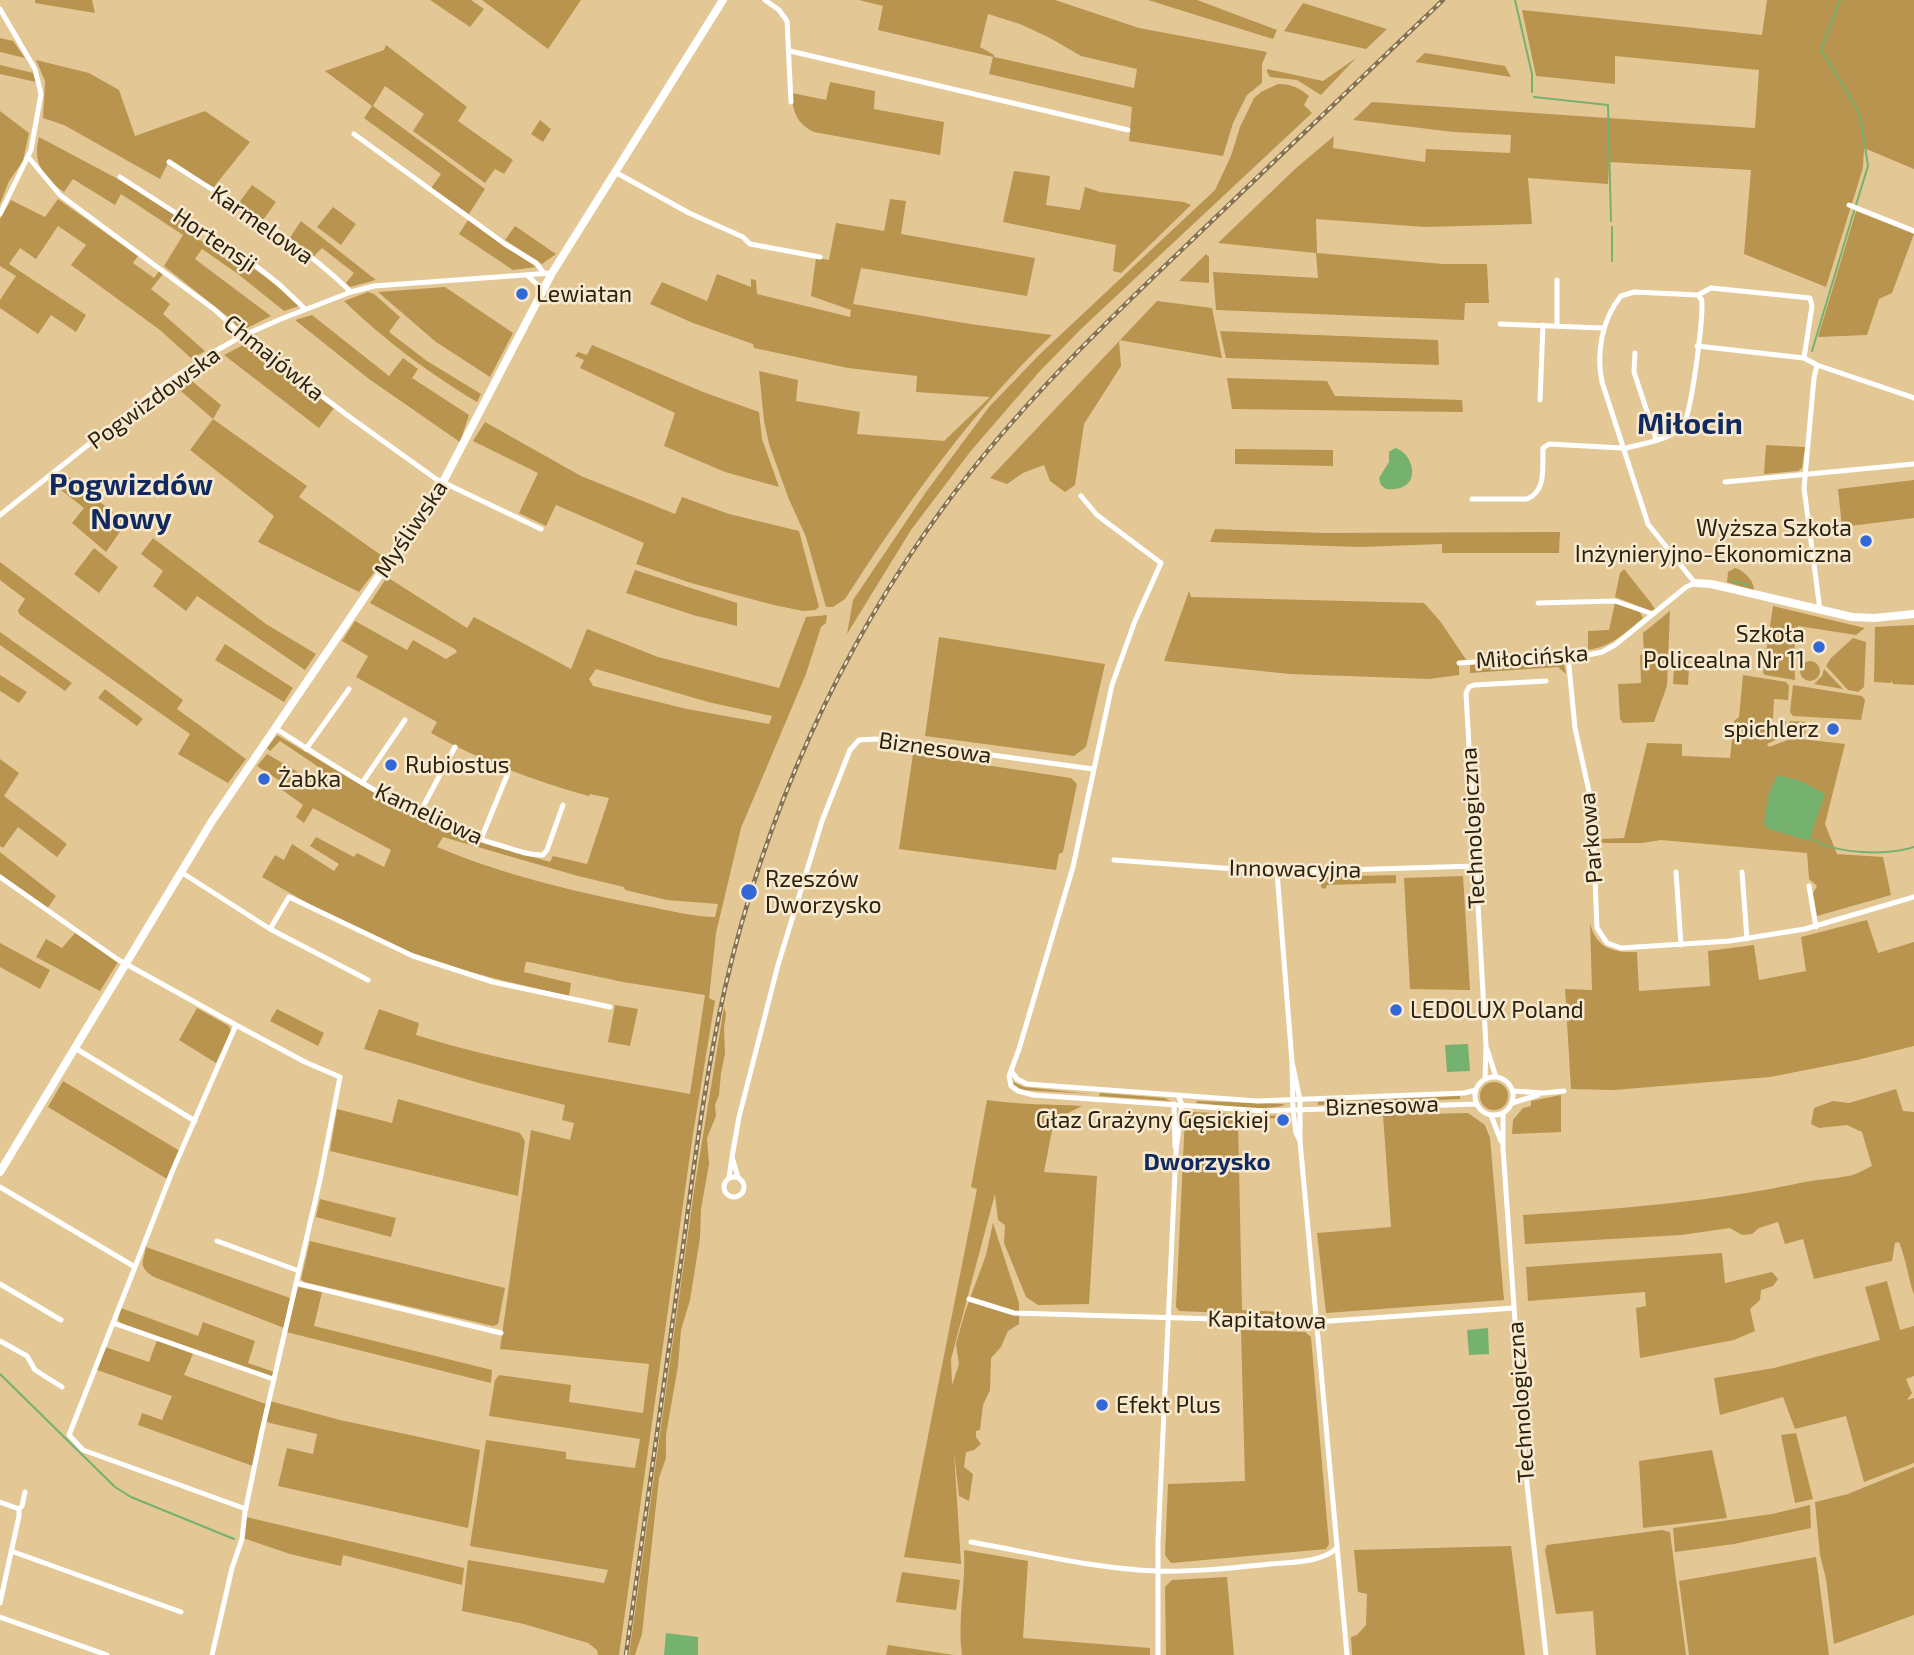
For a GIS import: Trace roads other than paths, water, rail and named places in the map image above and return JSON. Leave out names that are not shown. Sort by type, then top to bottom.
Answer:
[{"type":"street","name":"Myśliwska","points":[[0,1172],[181,872],[443,482],[542,290],[548,272],[615,172],[723,0]]},
{"type":"street","points":[[765,0],[779,10],[787,21],[791,102]]},
{"type":"street","points":[[0,9],[35,69],[41,94],[29,158],[0,214]]},
{"type":"street","points":[[790,51],[1128,130]]},
{"type":"street","points":[[354,134],[505,244],[548,272]]},
{"type":"street","name":"Chmajówka","points":[[29,158],[60,195],[215,310],[242,335],[351,418],[443,482],[541,529]]},
{"type":"street","name":"Karmelowa","points":[[169,162],[283,237],[351,292]]},
{"type":"street","points":[[615,172],[689,213],[743,237],[750,244],[820,257]]},
{"type":"street","name":"Hortensji","points":[[120,177],[247,260],[280,285],[305,309]]},
{"type":"street","points":[[1849,205],[1914,231]]},
{"type":"street","name":"Pogwizdowska","points":[[0,515],[162,386],[242,335],[351,292],[383,285],[528,276],[548,272]]},
{"type":"street","points":[[528,276],[542,290]]},
{"type":"street","points":[[1557,279],[1557,325]]},
{"type":"street","points":[[1804,358],[1812,306],[1810,298],[1711,288],[1698,295],[1629,292],[1618,299],[1603,328],[1600,374],[1648,524],[1695,583],[1712,584],[1861,618],[1914,614]]},
{"type":"street","points":[[1472,499],[1527,499],[1535,496],[1541,489],[1543,448],[1549,444],[1622,448],[1676,431],[1687,417],[1702,306],[1698,295]]},
{"type":"street","points":[[1500,324],[1603,328]]},
{"type":"street","points":[[1540,400],[1543,325]]},
{"type":"street","points":[[1697,346],[1804,358],[1817,366],[1914,398]]},
{"type":"street","points":[[1635,353],[1634,372],[1656,439]]},
{"type":"street","points":[[1817,366],[1804,475],[1820,610]]},
{"type":"street","points":[[1725,482],[1914,464]]},
{"type":"street","points":[[1012,1072],[1073,867],[1104,714],[1121,656],[1161,563],[1097,515],[1081,496]]},
{"type":"street","name":"Miłocińska","points":[[1459,663],[1602,652],[1615,645],[1686,587],[1695,583]]},
{"type":"street","points":[[1538,603],[1615,601],[1653,614]]},
{"type":"street","name":"Parkowa","points":[[1568,656],[1575,729],[1592,805],[1597,928],[1607,943],[1615,947],[1747,939],[1816,927],[1914,897]]},
{"type":"street","name":"Technologiczna","points":[[1485,1079],[1486,1046],[1466,693],[1469,687],[1474,685],[1546,681]]},
{"type":"street","points":[[306,749],[349,689]]},
{"type":"street","points":[[362,783],[405,720]]},
{"type":"street","name":"Kameliowa","points":[[275,729],[362,783],[419,814],[456,832],[526,853],[543,855],[550,846],[563,805]]},
{"type":"street","name":"Biznesowa","points":[[732,1157],[739,1116],[807,864],[841,771],[854,744],[862,739],[876,739],[1093,769]]},
{"type":"street","points":[[419,814],[455,747]]},
{"type":"street","points":[[481,839],[508,772]]},
{"type":"street","name":"Innowacyjna","points":[[1114,860],[1277,873],[1475,866]]},
{"type":"street","points":[[181,872],[270,929],[368,981]]},
{"type":"street","points":[[1676,872],[1681,945]]},
{"type":"street","points":[[1742,872],[1747,939]]},
{"type":"street","points":[[1277,873],[1293,1100],[1297,1110],[1300,1141],[1346,1655]]},
{"type":"street","points":[[0,877],[126,963],[275,1047],[340,1077],[320,1180],[273,1379],[242,1539],[232,1568],[212,1655]]},
{"type":"street","points":[[1810,886],[1816,927]]},
{"type":"street","points":[[270,929],[289,897],[414,957],[493,982],[610,1007]]},
{"type":"street","points":[[236,1025],[135,1267],[69,1435],[83,1450],[246,1509]]},
{"type":"street","name":"Technologiczna","points":[[1486,1046],[1496,1077]]},
{"type":"street","points":[[75,1048],[195,1121]]},
{"type":"street","points":[[1292,1062],[1300,1100],[1297,1110]]},
{"type":"street","name":"Biznesowa","points":[[1476,1090],[1464,1093],[1300,1100],[1234,1100],[1027,1084],[1017,1079],[1012,1072],[1009,1076],[1009,1084],[1023,1093],[1252,1110],[1465,1102],[1477,1104]]},
{"type":"street","points":[[1512,1103],[1513,1090],[1506,1081],[1496,1077],[1485,1079],[1476,1090],[1477,1104],[1481,1110],[1491,1115],[1503,1113],[1512,1103],[1544,1093]]},
{"type":"street","points":[[1513,1090],[1544,1093],[1564,1091]]},
{"type":"street","points":[[1176,1151],[1174,1105],[1178,1095]]},
{"type":"street","points":[[1158,1655],[1157,1571],[1168,1318],[1176,1151],[1182,1105],[1178,1095]]},
{"type":"street","name":"Technologiczna","points":[[1503,1113],[1503,1148],[1530,1522],[1546,1655]]},
{"type":"street","name":"Technologiczna","points":[[1491,1115],[1503,1148]]},
{"type":"street","points":[[732,1157],[744,1188],[741,1194],[735,1197],[725,1190],[732,1157]]},
{"type":"street","points":[[729,1178],[738,1177]]},
{"type":"street","points":[[0,1187],[135,1267]]},
{"type":"street","points":[[217,1241],[299,1271]]},
{"type":"street","points":[[296,1283],[501,1333]]},
{"type":"street","points":[[0,1284],[61,1320]]},
{"type":"street","name":"Kapitałowa","points":[[969,1299],[1008,1312],[1020,1313],[1316,1322],[1514,1308]]},
{"type":"street","points":[[113,1323],[273,1379]]},
{"type":"street","points":[[0,1341],[27,1356],[35,1370],[62,1387]]},
{"type":"street","points":[[0,1603],[19,1508],[22,1506],[25,1492]]},
{"type":"street","points":[[0,1502],[19,1508]]},
{"type":"street","points":[[971,1542],[1115,1567],[1157,1571],[1212,1570],[1285,1563],[1331,1554],[1337,1548]]},
{"type":"street","points":[[11,1551],[181,1612]]},
{"type":"street","points":[[0,1617],[107,1655]]},
{"type":"waterway","points":[[1515,0],[1532,74],[1532,92]]},
{"type":"waterway","points":[[1840,0],[1821,50],[1855,105],[1861,121],[1868,166],[1856,205]]},
{"type":"waterway","points":[[1534,97],[1608,105],[1611,221]]},
{"type":"waterway","points":[[1812,351],[1854,211]]},
{"type":"waterway","points":[[1612,227],[1612,261]]},
{"type":"waterway","points":[[1732,581],[1748,585]]},
{"type":"waterway","points":[[1812,839],[1834,848],[1862,852],[1890,852],[1914,847]]},
{"type":"waterway","points":[[0,1374],[115,1487],[131,1497],[234,1539]]},
{"type":"railway","points":[[626,1655],[698,1135],[725,988],[761,860],[784,798],[838,677],[870,619],[943,508],[1030,402],[1126,304],[1443,0]]},
{"type":"place","name":"Lewiatan","points":[[522,294]]},
{"type":"place","name":"Wyższa Szkoła Inżynieryjno-Ekonomiczna","points":[[1866,541]]},
{"type":"place","name":"Szkoła Policealna Nr 11","points":[[1819,647]]},
{"type":"place","name":"spichlerz","points":[[1833,729]]},
{"type":"place","name":"Rubiostus","points":[[391,765]]},
{"type":"place","name":"Żabka","points":[[264,779]]},
{"type":"place","name":"Rzeszów Dworzysko","points":[[749,892]]},
{"type":"place","name":"LEDOLUX Poland","points":[[1396,1010]]},
{"type":"place","name":"Głaz Grażyny Gęsickiej","points":[[1283,1120]]},
{"type":"place","name":"Efekt Plus","points":[[1102,1405]]},
{"type":"district","name":"Miłocin","points":[[1690,424]]},
{"type":"district","name":"Pogwizdów Nowy","points":[[131,502]]},
{"type":"district","name":"Dworzysko","points":[[1207,1162]]}]
